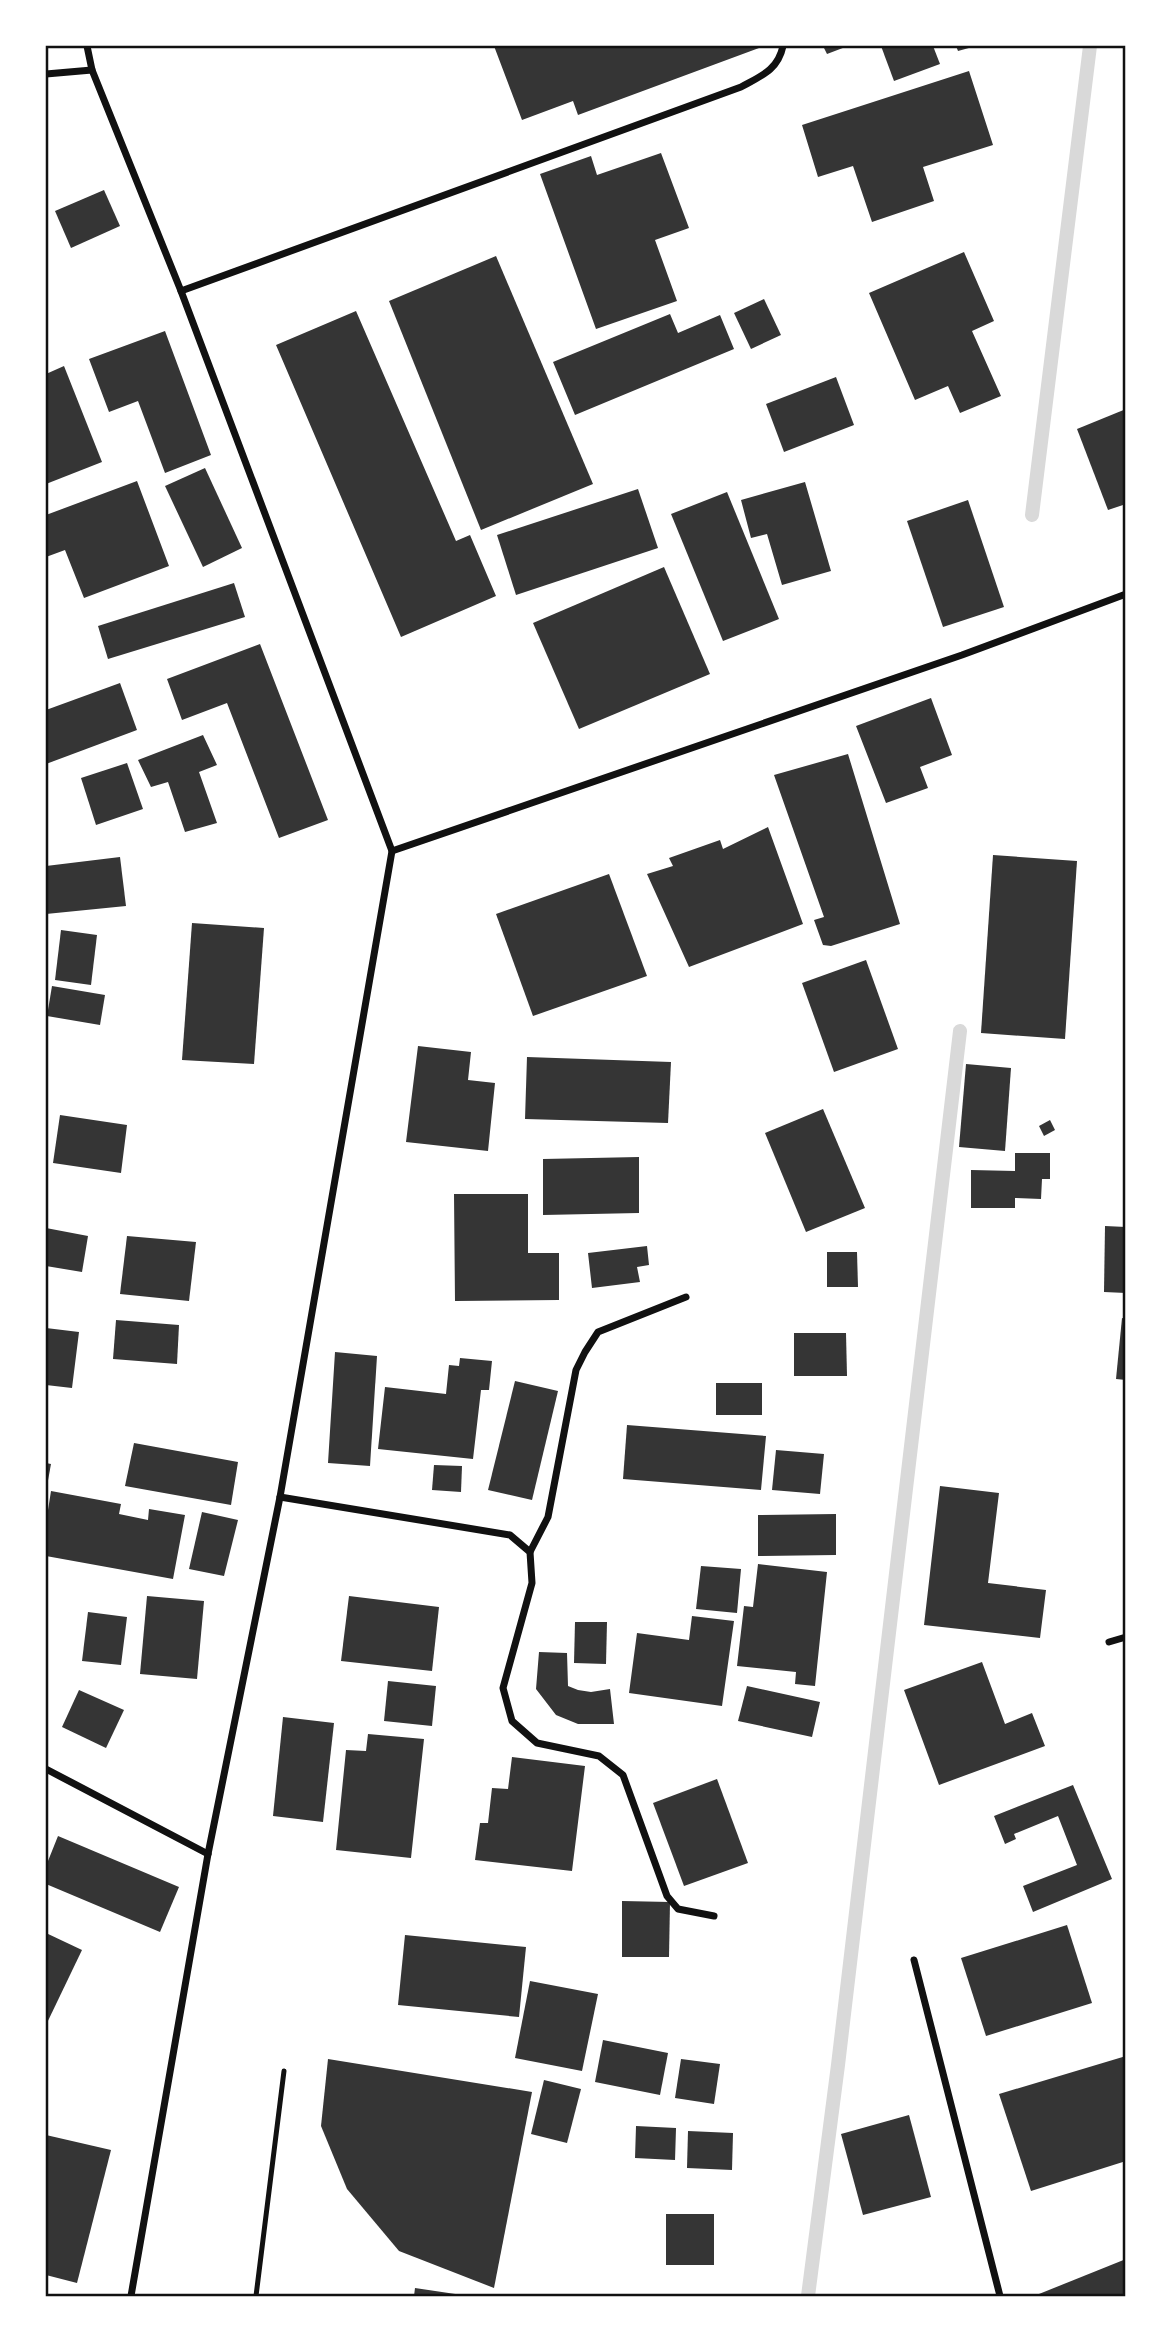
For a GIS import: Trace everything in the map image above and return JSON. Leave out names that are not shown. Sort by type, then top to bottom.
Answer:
[{"type":"street","points":[[87,46],[92,70],[181,291],[392,851],[280,1497],[208,1854],[131,2297]]},
{"type":"street","points":[[181,291],[741,87],[765,74],[780,60],[783,46]]},
{"type":"street","points":[[46,74],[92,70]]},
{"type":"street","points":[[392,851],[1040,627],[1125,594]]},
{"type":"street","points":[[686,1297],[598,1332],[584,1352],[576,1370],[548,1517],[530,1552],[532,1583],[503,1688],[512,1721],[537,1743],[599,1756],[622,1775],[667,1896],[678,1909],[714,1916]]},
{"type":"street","points":[[280,1497],[510,1535],[530,1552]]},
{"type":"street","points":[[1109,1642],[1125,1637]]},
{"type":"street","points":[[46,1769],[208,1854]]},
{"type":"street","points":[[914,1960],[1000,2297]]},
{"type":"lane","points":[[256,2297],[284,2071]]},
{"type":"building","points":[[494,46],[759,48],[578,115],[573,101],[522,120]]},
{"type":"building","points":[[823,46],[848,46],[827,54]]},
{"type":"building","points":[[881,46],[933,46],[940,64],[894,81]]},
{"type":"building","points":[[956,46],[976,46],[958,51]]},
{"type":"building","points":[[969,71],[993,145],[923,167],[934,201],[872,222],[853,166],[818,177],[802,125]]},
{"type":"building","points":[[661,153],[689,228],[655,240],[677,301],[596,329],[540,174],[591,156],[597,175]]},
{"type":"building","points":[[104,190],[120,226],[71,248],[55,211]]},
{"type":"building","points":[[964,252],[994,321],[972,331],[1001,396],[960,413],[948,386],[915,400],[869,293]]},
{"type":"building","points":[[496,256],[593,484],[481,530],[389,301]]},
{"type":"building","points":[[764,299],[781,335],[751,349],[734,313]]},
{"type":"building","points":[[356,311],[456,541],[470,535],[496,596],[401,637],[276,345]]},
{"type":"building","points":[[670,314],[678,333],[720,315],[734,349],[575,415],[553,362]]},
{"type":"building","points":[[165,331],[211,455],[165,473],[138,401],[109,412],[89,359]]},
{"type":"building","points":[[64,366],[102,462],[46,484],[46,374]]},
{"type":"building","points":[[836,377],[854,425],[784,452],[766,404]]},
{"type":"building","points":[[1126,409],[1126,504],[1108,510],[1077,429]]},
{"type":"building","points":[[205,468],[242,548],[203,567],[165,486]]},
{"type":"building","points":[[137,481],[169,566],[84,598],[65,550],[46,557],[46,515]]},
{"type":"building","points":[[805,482],[831,571],[782,585],[767,534],[751,538],[741,500]]},
{"type":"building","points":[[638,489],[658,548],[516,595],[497,535]]},
{"type":"building","points":[[727,492],[779,619],[723,641],[671,514]]},
{"type":"building","points":[[968,500],[1004,607],[943,627],[907,521]]},
{"type":"building","points":[[664,567],[710,674],[579,729],[533,623]]},
{"type":"building","points":[[234,583],[245,617],[108,659],[98,626]]},
{"type":"building","points":[[260,644],[328,820],[279,838],[227,703],[182,720],[167,679]]},
{"type":"building","points":[[120,683],[137,730],[46,764],[46,710]]},
{"type":"building","points":[[931,698],[952,755],[920,767],[928,788],[886,803],[856,726]]},
{"type":"building","points":[[203,735],[217,765],[199,772],[217,823],[185,832],[168,782],[151,787],[138,760]]},
{"type":"building","points":[[848,754],[900,924],[831,946],[823,945],[814,920],[824,917],[774,775]]},
{"type":"building","points":[[127,763],[143,809],[96,825],[81,778]]},
{"type":"building","points":[[768,827],[803,924],[689,967],[647,874],[673,866],[669,858],[720,840],[723,849]]},
{"type":"building","points":[[993,855],[1077,861],[1065,1039],[981,1033]]},
{"type":"building","points":[[120,857],[126,906],[46,914],[46,866]]},
{"type":"building","points":[[609,874],[647,976],[533,1016],[496,914]]},
{"type":"building","points":[[192,923],[264,928],[254,1064],[182,1060]]},
{"type":"building","points":[[61,930],[97,935],[91,985],[55,980]]},
{"type":"building","points":[[866,960],[898,1049],[834,1072],[802,983]]},
{"type":"building","points":[[52,986],[105,995],[100,1025],[47,1016]]},
{"type":"building","points":[[418,1046],[471,1052],[468,1080],[495,1083],[488,1151],[406,1142]]},
{"type":"building","points":[[527,1057],[671,1062],[668,1123],[525,1119]]},
{"type":"building","points":[[966,1064],[1011,1068],[1005,1151],[959,1147]]},
{"type":"building","points":[[823,1109],[865,1208],[806,1232],[765,1133]]},
{"type":"building","points":[[60,1115],[127,1125],[121,1173],[53,1163]]},
{"type":"building","points":[[1050,1120],[1055,1130],[1044,1136],[1039,1126]]},
{"type":"building","points":[[1015,1153],[1050,1153],[1050,1179],[1042,1179],[1041,1199],[1015,1198],[1015,1208],[971,1208],[971,1170],[1015,1171]]},
{"type":"building","points":[[639,1157],[639,1213],[543,1215],[543,1159]]},
{"type":"building","points":[[454,1194],[528,1194],[528,1253],[559,1253],[559,1300],[455,1301]]},
{"type":"building","points":[[1105,1226],[1126,1227],[1126,1293],[1104,1292]]},
{"type":"building","points":[[46,1228],[88,1236],[82,1272],[46,1266]]},
{"type":"building","points":[[127,1236],[196,1242],[189,1301],[120,1294]]},
{"type":"building","points":[[647,1246],[649,1265],[637,1267],[640,1282],[592,1288],[588,1253]]},
{"type":"building","points":[[827,1252],[857,1252],[858,1287],[827,1287]]},
{"type":"building","points":[[1122,1318],[1126,1319],[1126,1380],[1116,1379]]},
{"type":"building","points":[[116,1320],[179,1325],[177,1364],[113,1359]]},
{"type":"building","points":[[46,1328],[79,1332],[72,1388],[46,1385]]},
{"type":"building","points":[[794,1333],[846,1333],[847,1376],[794,1376]]},
{"type":"building","points":[[335,1352],[377,1356],[370,1466],[328,1463]]},
{"type":"building","points":[[460,1358],[492,1361],[489,1390],[481,1390],[473,1459],[378,1449],[385,1387],[446,1394],[449,1365],[459,1366]]},
{"type":"building","points":[[515,1381],[558,1391],[532,1500],[488,1490]]},
{"type":"building","points":[[716,1383],[762,1383],[762,1415],[716,1415]]},
{"type":"building","points":[[627,1425],[766,1436],[761,1490],[623,1479]]},
{"type":"building","points":[[134,1443],[238,1462],[231,1505],[125,1486]]},
{"type":"building","points":[[776,1450],[824,1454],[820,1494],[772,1490]]},
{"type":"building","points":[[46,1463],[51,1464],[47,1486],[46,1486]]},
{"type":"building","points":[[434,1465],[462,1466],[461,1492],[432,1490]]},
{"type":"building","points":[[940,1486],[999,1493],[988,1583],[1046,1590],[1040,1638],[924,1625]]},
{"type":"building","points":[[51,1491],[121,1504],[119,1514],[148,1520],[149,1509],[185,1515],[173,1579],[46,1556],[46,1523]]},
{"type":"building","points":[[202,1512],[238,1520],[224,1576],[189,1569]]},
{"type":"building","points":[[836,1514],[836,1555],[758,1556],[758,1515]]},
{"type":"building","points":[[758,1564],[827,1572],[815,1686],[795,1684],[796,1672],[737,1666],[744,1606],[753,1607]]},
{"type":"building","points":[[701,1566],[741,1569],[737,1613],[696,1609]]},
{"type":"building","points":[[147,1596],[204,1601],[197,1679],[140,1674]]},
{"type":"building","points":[[349,1596],[439,1607],[432,1671],[341,1661]]},
{"type":"building","points":[[88,1612],[127,1617],[121,1665],[82,1661]]},
{"type":"building","points":[[692,1616],[734,1621],[722,1706],[629,1693],[637,1633],[689,1640]]},
{"type":"building","points":[[575,1622],[607,1622],[606,1664],[574,1663]]},
{"type":"building","points":[[539,1652],[567,1653],[568,1686],[591,1692],[610,1689],[614,1724],[578,1724],[556,1715],[536,1689]]},
{"type":"building","points":[[982,1662],[1005,1724],[1032,1713],[1045,1746],[939,1785],[904,1690]]},
{"type":"building","points":[[388,1681],[436,1686],[432,1726],[384,1721]]},
{"type":"building","points":[[747,1686],[820,1702],[812,1737],[738,1721]]},
{"type":"building","points":[[79,1690],[124,1710],[106,1748],[62,1727]]},
{"type":"building","points":[[283,1717],[334,1723],[323,1822],[273,1816]]},
{"type":"building","points":[[368,1734],[424,1739],[411,1858],[336,1850],[346,1750],[366,1751]]},
{"type":"building","points":[[512,1757],[585,1766],[572,1871],[475,1860],[480,1823],[488,1823],[492,1788],[508,1789]]},
{"type":"building","points":[[717,1779],[748,1863],[684,1886],[653,1803]]},
{"type":"building","points":[[1073,1785],[1112,1879],[1033,1912],[1023,1886],[1077,1865],[1058,1816],[1014,1834],[1016,1839],[1005,1844],[994,1816]]},
{"type":"building","points":[[58,1836],[179,1887],[160,1932],[46,1884],[46,1866]]},
{"type":"building","points":[[622,1901],[670,1902],[669,1957],[622,1957]]},
{"type":"building","points":[[1067,1925],[1092,2003],[986,2036],[961,1958]]},
{"type":"building","points":[[46,1933],[82,1950],[46,2025]]},
{"type":"building","points":[[405,1935],[526,1947],[519,2017],[398,2005]]},
{"type":"building","points":[[530,1981],[598,1994],[582,2071],[515,2058]]},
{"type":"building","points":[[603,2040],[668,2053],[660,2095],[595,2082]]},
{"type":"building","points":[[1126,2056],[1126,2161],[1031,2191],[999,2094]]},
{"type":"building","points":[[328,2059],[532,2092],[494,2288],[399,2251],[347,2189],[321,2126]]},
{"type":"building","points":[[681,2059],[720,2064],[714,2104],[675,2098]]},
{"type":"building","points":[[544,2080],[581,2089],[567,2143],[531,2134]]},
{"type":"building","points":[[909,2115],[931,2197],[863,2215],[841,2134]]},
{"type":"building","points":[[636,2126],[676,2128],[675,2160],[635,2158]]},
{"type":"building","points":[[688,2131],[733,2133],[732,2170],[687,2168]]},
{"type":"building","points":[[46,2135],[111,2150],[77,2283],[46,2275]]},
{"type":"building","points":[[666,2214],[714,2214],[714,2265],[666,2265]]},
{"type":"building","points":[[1126,2259],[1126,2296],[1034,2296]]},
{"type":"building","points":[[415,2288],[462,2295],[462,2296],[414,2296]]},
{"type":"waterway","points":[[1032,515],[1090,46]]},
{"type":"waterway","points":[[808,2296],[838,2065],[960,1031]]}]
